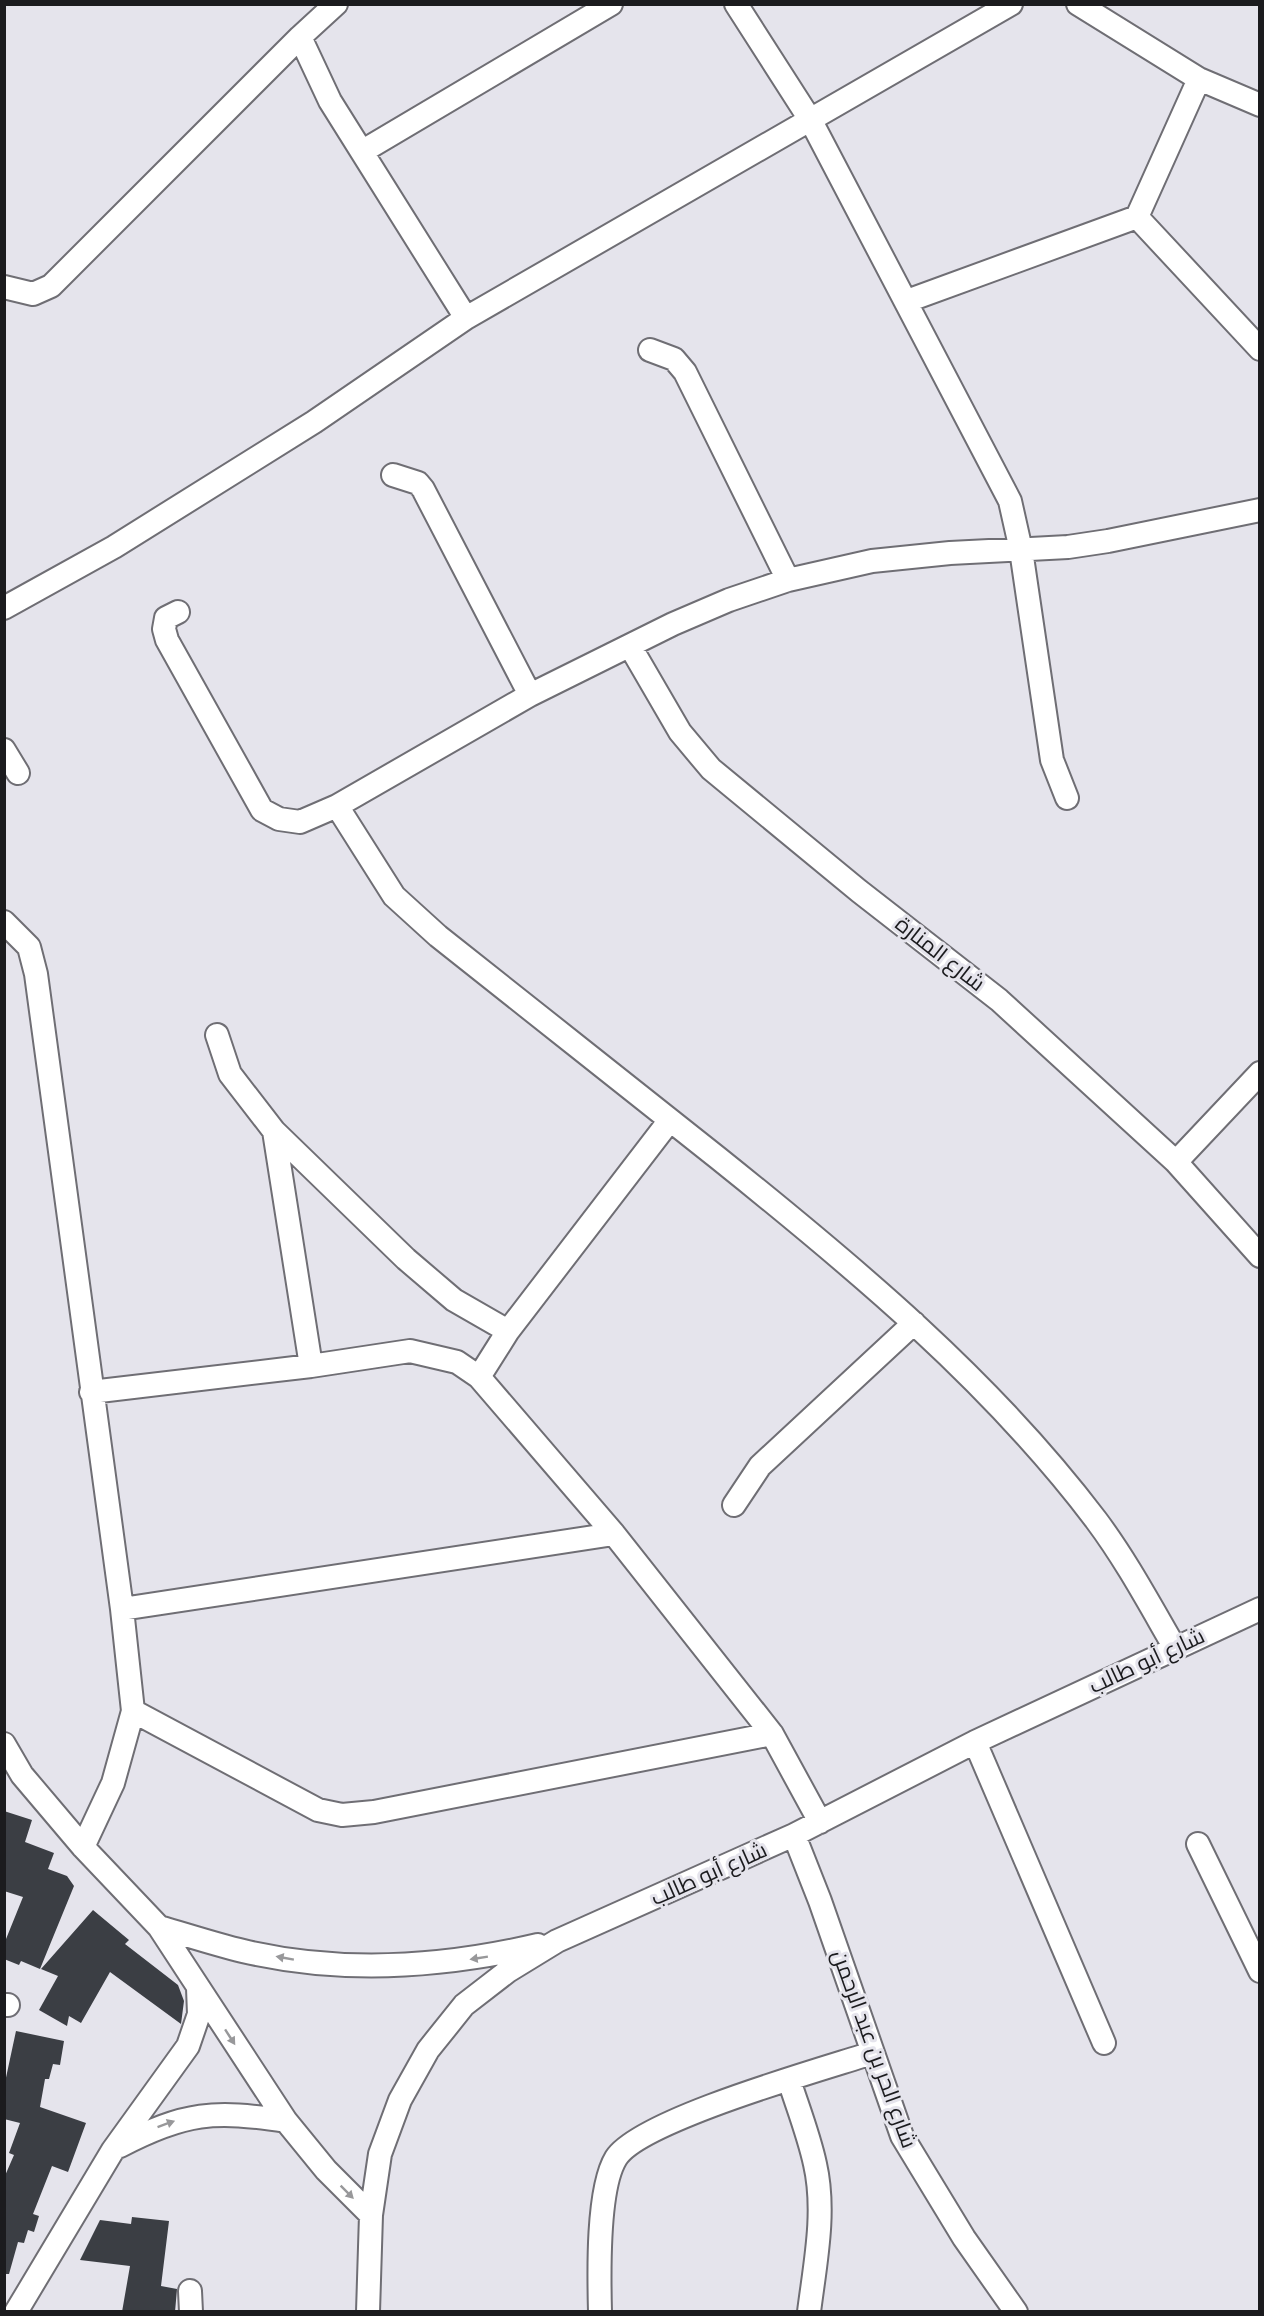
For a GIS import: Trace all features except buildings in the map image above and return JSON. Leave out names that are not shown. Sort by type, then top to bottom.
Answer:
[{"type":"street","points":[[4,287],[33,294],[51,286],[300,37],[336,4]]},
{"type":"street","points":[[363,151],[611,4]]},
{"type":"street","points":[[736,4],[811,121],[1010,501],[1021,550],[1052,760],[1067,798]]},
{"type":"street","points":[[4,608],[114,547],[314,422],[466,318],[1011,4]]},
{"type":"street","points":[[1078,4],[1199,80],[1260,105]]},
{"type":"street","points":[[300,37],[330,101],[466,318]]},
{"type":"street","points":[[907,302],[1137,217],[1199,80]]},
{"type":"street","points":[[1137,217],[1258,346]]},
{"type":"street","points":[[650,350],[674,359],[685,372],[788,580]]},
{"type":"street","points":[[393,475],[418,483],[428,496],[530,695]]},
{"type":"street","points":[[178,612],[166,618],[164,629],[167,640],[262,810],[279,819],[300,822],[337,806],[530,695],[729,600],[788,580],[872,561],[1108,541],[1260,510]]},
{"type":"street","name":"شارع المنارة","points":[[630,646],[680,732],[711,770],[859,891],[999,1000],[1176,1162],[1260,1256]]},
{"type":"street","points":[[4,750],[18,772]]},
{"type":"street","points":[[337,806],[394,896],[438,936],[818,1238],[914,1323],[1013,1422],[1095,1519],[1116,1549],[1175,1648]]},
{"type":"street","points":[[4,922],[13,927],[29,946],[36,974],[122,1609],[133,1711],[113,1783],[83,1847]]},
{"type":"street","points":[[217,1035],[230,1074],[274,1131],[406,1259],[454,1300],[508,1331]]},
{"type":"street","points":[[1176,1162],[1260,1073]]},
{"type":"street","points":[[479,1377],[508,1331],[670,1120]]},
{"type":"street","points":[[274,1131],[311,1366]]},
{"type":"street","points":[[734,1505],[760,1466],[914,1323]]},
{"type":"street","points":[[91,1392],[311,1366],[410,1351],[457,1362],[479,1377],[614,1534],[772,1734],[820,1822]]},
{"type":"street","points":[[122,1609],[614,1534]]},
{"type":"street","name":"شارع أبو طالب","points":[[368,2312],[371,2215],[380,2154],[400,2100],[428,2050],[464,2005],[508,1971],[557,1941],[794,1835],[975,1742],[1260,1610]]},
{"type":"street","points":[[133,1711],[318,1810],[342,1815],[395,1808],[772,1734]]},
{"type":"street","points":[[975,1742],[1104,2043]]},
{"type":"street","points":[[5,1748],[22,1775],[83,1847],[159,1927],[286,2121],[326,2170],[371,2215]]},
{"type":"street","name":"شارع الحر بن عبد الرحمن","points":[[794,1835],[820,1901],[902,2136],[964,2238],[1016,2312]]},
{"type":"street","points":[[1198,1844],[1258,1964]]},
{"type":"street","points":[[159,1927],[243,1951],[321,1964],[344,1965],[401,1967],[481,1959],[557,1941]]},
{"type":"street","points":[[16,2312],[113,2150],[188,2046],[199,2014],[198,1988]]},
{"type":"street","points":[[600,2312],[603,2215],[609,2177],[617,2157],[671,2121],[872,2053]]},
{"type":"street","points":[[789,2080],[815,2165],[818,2196],[817,2250],[809,2312]]},
{"type":"street","points":[[113,2150],[155,2128],[197,2116],[240,2114],[286,2121]]}]
